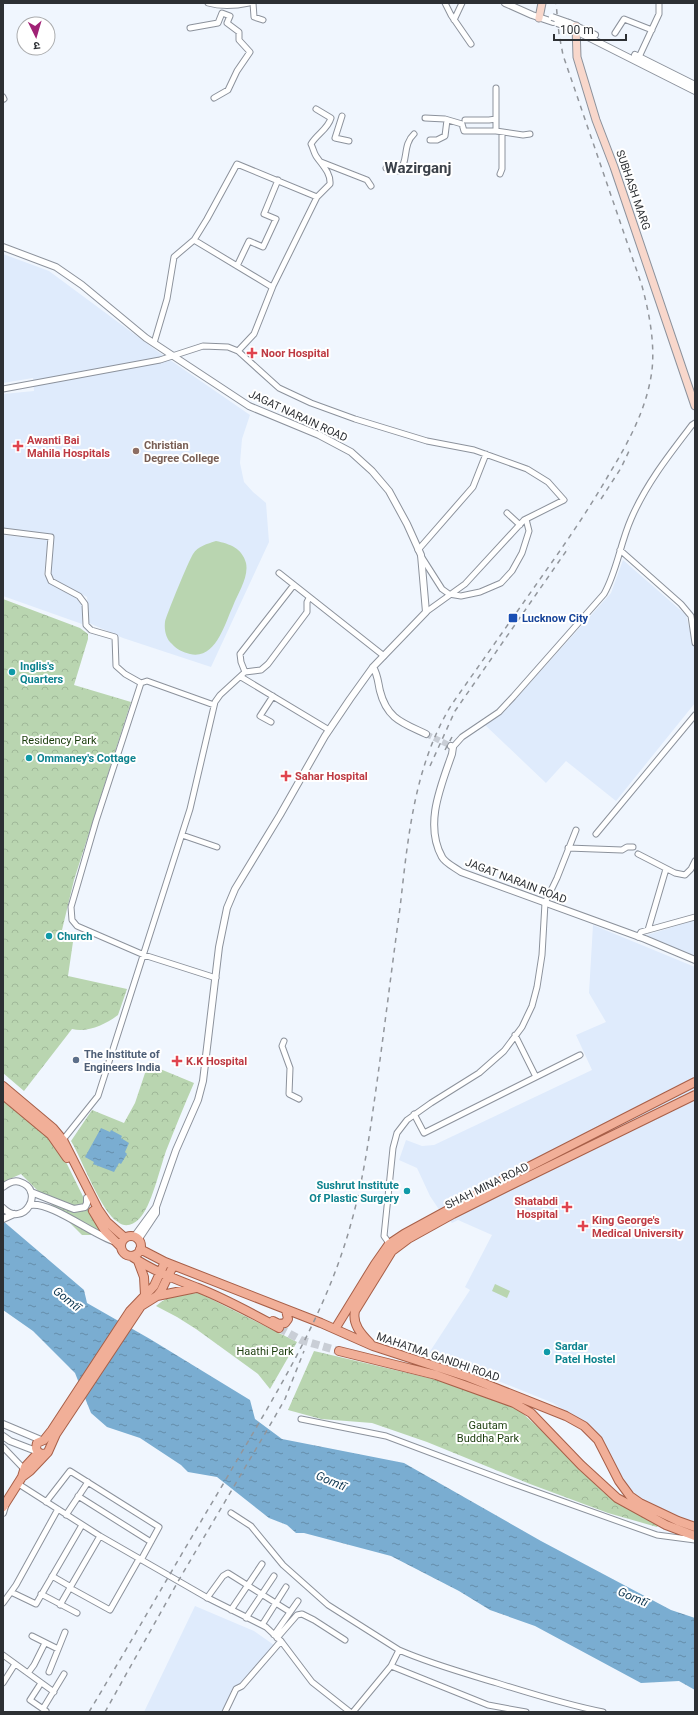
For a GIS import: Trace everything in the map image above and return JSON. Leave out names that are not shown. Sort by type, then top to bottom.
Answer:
[{"type":"main road","points":[[539,16],[542,3]]},
{"type":"main road","name":"SUBHASH MARG","points":[[572,26],[577,57],[596,120],[616,174],[695,406]]},
{"type":"main road","name":"SHAH MINA ROAD","points":[[335,1329],[345,1311],[392,1247],[404,1234],[533,1165],[695,1082]]},
{"type":"main road","points":[[3,1086],[53,1128],[98,1209],[107,1222],[125,1238],[136,1238],[140,1245],[140,1249],[135,1258]]},
{"type":"main road","points":[[3,1095],[61,1143],[87,1198],[105,1230],[124,1253],[159,1273],[198,1288],[279,1328]]},
{"type":"main road","name":"SHAH MINA ROAD","points":[[373,1346],[358,1328],[354,1316],[355,1311],[392,1247],[453,1214],[695,1095]]},
{"type":"main road","points":[[642,1109],[648,1118]]},
{"type":"main road","points":[[600,1131],[604,1140]]},
{"type":"main road","points":[[533,1165],[537,1174]]},
{"type":"main road","points":[[118,1245],[125,1238]]},
{"type":"main road","name":"MAHATMA GANDHI ROAD","points":[[140,1249],[173,1266],[321,1323],[373,1346],[468,1377],[566,1416],[584,1426],[598,1440],[619,1481],[630,1496],[640,1503],[678,1521],[695,1527]]},
{"type":"main road","points":[[135,1258],[144,1277],[144,1298]]},
{"type":"main road","points":[[5,1505],[21,1476],[30,1471],[43,1447],[133,1313],[154,1286],[165,1262]]},
{"type":"main road","points":[[157,1296],[173,1266]]},
{"type":"main road","points":[[144,1298],[198,1288]]},
{"type":"main road","points":[[259,1317],[264,1317],[283,1324],[288,1319],[286,1310]]},
{"type":"main road","points":[[321,1323],[329,1322],[345,1311]]},
{"type":"main road","name":"MAHATMA GANDHI ROAD","points":[[340,1351],[436,1376],[514,1403],[531,1413],[610,1492],[628,1506],[666,1525],[695,1536]]},
{"type":"main road","points":[[531,1413],[535,1404]]},
{"type":"main road","points":[[610,1492],[619,1481]]},
{"type":"street","points":[[208,3],[223,6],[236,6],[249,3]]},
{"type":"street","points":[[253,3],[254,17],[263,20]]},
{"type":"street","points":[[445,3],[454,20],[471,44]]},
{"type":"street","points":[[454,20],[462,3]]},
{"type":"street","points":[[505,3],[539,16],[572,26],[695,85]]},
{"type":"street","points":[[515,3],[539,16]]},
{"type":"street","points":[[639,57],[659,14],[659,3]]},
{"type":"street","points":[[190,28],[218,23],[223,6]]},
{"type":"street","points":[[214,98],[228,90],[237,71],[250,52],[239,40],[239,32],[227,23],[230,16],[222,13]]},
{"type":"street","points":[[615,33],[624,19],[652,30]]},
{"type":"street","points":[[572,26],[695,91]]},
{"type":"street","points":[[496,88],[496,131]]},
{"type":"street","points":[[238,351],[254,334],[272,288],[317,197],[330,184],[330,177],[315,155],[312,144],[315,138],[329,125],[331,118],[316,108]]},
{"type":"street","points":[[342,116],[336,138],[349,141]]},
{"type":"street","points":[[425,118],[447,120],[462,124],[464,131],[496,131],[523,135],[530,134]]},
{"type":"street","points":[[465,120],[496,119]]},
{"type":"street","points":[[430,140],[437,140],[445,136],[447,120]]},
{"type":"street","points":[[329,125],[338,130]]},
{"type":"street","points":[[500,174],[502,169],[502,132]]},
{"type":"street","points":[[386,168],[399,171],[403,168],[408,139],[414,134]]},
{"type":"street","points":[[321,162],[367,180],[371,186]]},
{"type":"street","points":[[154,343],[167,299],[174,257],[194,240],[237,164],[317,197]]},
{"type":"street","points":[[237,266],[249,241],[263,247],[276,219],[264,214],[278,180]]},
{"type":"street","points":[[194,240],[272,288]]},
{"type":"street","name":"JAGAT NARAIN ROAD","points":[[3,247],[56,267],[82,285],[154,343],[249,406],[319,435],[351,452],[389,491],[420,552],[426,612]]},
{"type":"street","points":[[3,389],[160,360],[203,346],[228,347],[238,351],[279,388],[311,403],[355,419],[427,441],[474,450],[527,469],[548,482],[564,500],[526,519],[465,584],[426,612],[373,667],[329,730],[235,889],[227,908],[220,947],[203,1081],[198,1100],[176,1150],[156,1207],[136,1238]]},
{"type":"street","points":[[452,746],[462,737],[499,712],[604,594],[610,584],[630,521],[654,474],[695,423]]},
{"type":"street","points":[[486,454],[473,487],[420,552],[442,589],[450,594],[461,596],[480,592],[501,583],[512,571],[522,553],[529,531],[526,519]]},
{"type":"street","points":[[507,513],[520,525]]},
{"type":"street","points":[[3,532],[51,537],[48,574],[51,581],[79,596],[85,604],[86,625],[91,630],[115,637],[116,666],[125,674],[141,683],[147,681],[214,705]]},
{"type":"street","points":[[620,550],[680,604],[691,616],[693,620],[695,643]]},
{"type":"street","points":[[279,573],[293,586],[384,656]]},
{"type":"street","points":[[245,672],[240,662],[240,654],[293,586]]},
{"type":"street","points":[[61,1143],[98,1096],[190,809],[214,705],[220,695],[245,672],[261,670],[268,664],[307,612],[307,602],[309,598]]},
{"type":"street","points":[[373,667],[376,672],[380,692],[387,710],[402,723],[426,734]]},
{"type":"street","points":[[241,677],[329,730]]},
{"type":"street","points":[[141,683],[96,821],[71,907],[72,920],[77,926],[144,955],[216,978]]},
{"type":"street","points":[[271,722],[260,716],[273,696]]},
{"type":"street","points":[[596,834],[695,715]]},
{"type":"street","name":"JAGAT NARAIN ROAD","points":[[452,746],[452,754],[437,797],[434,825],[434,831],[442,858],[461,872],[638,937],[695,960]]},
{"type":"street","points":[[392,1247],[384,1236],[393,1148],[397,1133],[407,1120],[414,1114],[479,1073],[504,1051],[522,1027],[532,1006],[537,987],[542,955],[545,903],[557,878],[576,830]]},
{"type":"street","points":[[182,835],[217,847]]},
{"type":"street","points":[[568,848],[622,850],[626,847],[633,847]]},
{"type":"street","points":[[638,854],[666,870],[685,875],[691,869],[695,861]]},
{"type":"street","points":[[648,930],[666,870]]},
{"type":"street","points":[[638,937],[641,932],[695,917]]},
{"type":"street","points":[[515,1035],[536,1077]]},
{"type":"street","points":[[284,1041],[282,1046],[290,1068],[289,1094],[299,1099]]},
{"type":"street","points":[[414,1114],[424,1133],[580,1055]]},
{"type":"street","points":[[3,1187],[10,1183],[20,1182],[26,1185],[31,1192],[32,1200],[25,1212],[3,1219]]},
{"type":"street","points":[[31,1192],[74,1209],[85,1207],[87,1198]]},
{"type":"street","points":[[30,1205],[39,1205],[50,1209],[118,1245]]},
{"type":"street","points":[[3,1208],[8,1212],[15,1214]]},
{"type":"street","points":[[301,1419],[386,1436],[657,1535],[695,1540]]},
{"type":"street","points":[[3,1424],[43,1447]]},
{"type":"street","points":[[3,1436],[10,1441],[43,1447]]},
{"type":"street","points":[[3,1447],[21,1476],[46,1502],[100,1536],[207,1598],[262,1625],[278,1638],[312,1682],[352,1712],[391,1666],[399,1650]]},
{"type":"street","points":[[46,1502],[70,1471],[159,1526],[110,1610],[52,1576]]},
{"type":"street","points":[[66,1514],[88,1482]]},
{"type":"street","points":[[78,1496],[151,1542]]},
{"type":"street","points":[[3,1513],[5,1505]]},
{"type":"street","points":[[3,1603],[11,1592],[58,1510]]},
{"type":"street","points":[[231,1513],[251,1526],[283,1565],[328,1605],[399,1650],[430,1663],[524,1692],[579,1708],[603,1712]]},
{"type":"street","points":[[11,1592],[36,1604],[82,1525]]},
{"type":"street","points":[[60,1605],[100,1536]]},
{"type":"street","points":[[231,1610],[262,1564]]},
{"type":"street","points":[[207,1598],[223,1576],[228,1573],[290,1612]]},
{"type":"street","points":[[246,1618],[274,1576]]},
{"type":"street","points":[[262,1625],[286,1587]]},
{"type":"street","points":[[41,1594],[76,1613]]},
{"type":"street","points":[[278,1638],[290,1612],[298,1601]]},
{"type":"street","points":[[225,1712],[236,1689],[242,1686],[297,1615],[302,1614],[314,1620],[345,1640]]},
{"type":"street","points":[[49,1672],[64,1632]]},
{"type":"street","points":[[32,1636],[58,1649]]},
{"type":"street","points":[[28,1673],[34,1666],[45,1643]]},
{"type":"street","points":[[3,1655],[54,1692]]},
{"type":"street","points":[[3,1683],[15,1664]]},
{"type":"street","points":[[391,1666],[488,1705],[526,1712]]},
{"type":"street","points":[[41,1683],[30,1700],[45,1709],[64,1674]]},
{"type":"shaded area","name":"Christian Degree College","points":[[3,254],[49,271],[157,351],[250,415],[242,439],[240,463],[244,482],[266,503],[269,542],[211,667],[123,638],[89,623],[87,597],[56,581],[49,572],[52,534],[3,529],[3,394],[34,391],[33,378],[3,383]]},
{"type":"shaded area","points":[[3,535],[48,540],[44,575],[53,586],[79,599],[82,606],[82,624],[3,596]]},
{"type":"shaded area","points":[[623,560],[686,615],[695,651],[695,703],[616,801],[566,761],[546,783],[485,725],[502,714],[611,593]]},
{"type":"shaded area","points":[[695,920],[695,956],[653,940],[647,935]]},
{"type":"shaded area","name":"King George's Medical University","points":[[593,925],[695,967],[695,1523],[649,1505],[633,1492],[622,1479],[606,1446],[593,1430],[553,1403],[429,1353],[470,1290],[465,1287],[492,1235],[458,1220],[452,1223],[438,1208],[430,1196],[417,1168],[399,1160],[406,1140],[422,1146],[434,1145],[592,1070],[576,1035],[606,1022],[589,993]]},
{"type":"shaded area","points":[[195,1606],[254,1631],[274,1645],[241,1685],[234,1688],[222,1712],[144,1712]]},
{"type":"green space","points":[[216,541],[231,545],[242,554],[247,568],[246,574],[218,639],[207,651],[199,654],[190,654],[178,649],[168,640],[165,622],[193,554],[200,547]]},
{"type":"green space","name":"Residency Park","points":[[3,599],[80,628],[88,634],[88,639],[74,685],[131,702],[74,880],[62,930],[74,935],[68,976],[127,989],[118,1015],[108,1022],[90,1029],[72,1029],[24,1091],[3,1073]]},
{"type":"green space","points":[[148,1064],[194,1083],[166,1151],[155,1187],[143,1214],[132,1224],[123,1225],[118,1222],[105,1208],[71,1141],[92,1110],[124,1123],[135,1103]]},
{"type":"green space","points":[[3,1098],[50,1137],[67,1164],[102,1235],[82,1235],[21,1174],[3,1182]]},
{"type":"green space","points":[[495,1284],[510,1291],[507,1298],[492,1291]]},
{"type":"green space","name":"Haathi Park","points":[[199,1293],[297,1342],[270,1389],[258,1374],[196,1329],[156,1306],[171,1297],[181,1294]]},
{"type":"green space","name":"Gautam Buddha Park","points":[[314,1351],[433,1379],[502,1401],[519,1410],[555,1443],[603,1492],[620,1504],[659,1524],[657,1527],[608,1513],[530,1484],[427,1442],[372,1423],[321,1419],[288,1410]]},
{"type":"water","points":[[101,1128],[110,1132],[111,1130],[122,1136],[121,1138],[129,1143],[125,1152],[127,1154],[121,1164],[119,1163],[114,1172],[93,1164],[94,1162],[85,1157]]},
{"type":"water","name":"Gomtī","points":[[3,1221],[84,1290],[87,1303],[150,1339],[250,1400],[255,1419],[282,1439],[404,1463],[541,1541],[671,1610],[695,1618],[695,1690],[679,1681],[641,1683],[535,1626],[490,1610],[459,1591],[391,1556],[304,1533],[296,1533],[287,1525],[269,1518],[217,1477],[188,1472],[181,1465],[140,1438],[107,1427],[91,1413],[75,1373],[33,1331],[3,1310]]},
{"type":"tunnel","points":[[426,734],[451,746]]},
{"type":"tunnel","points":[[279,1328],[301,1340],[339,1351]]},
{"type":"railway","points":[[89,1712],[277,1392],[311,1328],[339,1261],[355,1209],[372,1119],[410,829],[421,777],[439,727],[452,704],[578,525],[615,464],[636,425],[646,398],[653,359],[651,327],[647,306],[642,286],[563,55],[556,3]]},
{"type":"railway","points":[[601,499],[621,468],[630,449]]},
{"type":"railway","points":[[430,766],[455,711],[569,547]]},
{"type":"railway","points":[[445,750],[452,737]]},
{"type":"railway","points":[[105,1712],[180,1578],[285,1399],[304,1351]]},
{"type":"place","name":"Noor Hospital","points":[[252,353]]},
{"type":"place","name":"Awanti Bai Mahila Hospitals","points":[[18,446]]},
{"type":"place","name":"Christian Degree College","points":[[136,451]]},
{"type":"place","name":"Lucknow City","points":[[513,618]]},
{"type":"place","name":"Inglis's Quarters","points":[[12,672]]},
{"type":"place","name":"Ommaney's Cottage","points":[[29,758]]},
{"type":"place","name":"Sahar Hospital","points":[[286,776]]},
{"type":"place","name":"Church","points":[[49,936]]},
{"type":"place","name":"The Institute of Engineers India","points":[[76,1060]]},
{"type":"place","name":"K.K Hospital","points":[[177,1061]]},
{"type":"place","name":"Sushrut Institute Of Plastic Surgery","points":[[407,1191]]},
{"type":"place","name":"Shatabdi Hospital","points":[[567,1207]]},
{"type":"place","name":"King George's Medical University","points":[[583,1226]]},
{"type":"place","name":"Sardar Patel Hostel","points":[[547,1352]]},
{"type":"district","name":"Wazirganj","points":[[418,168]]}]
